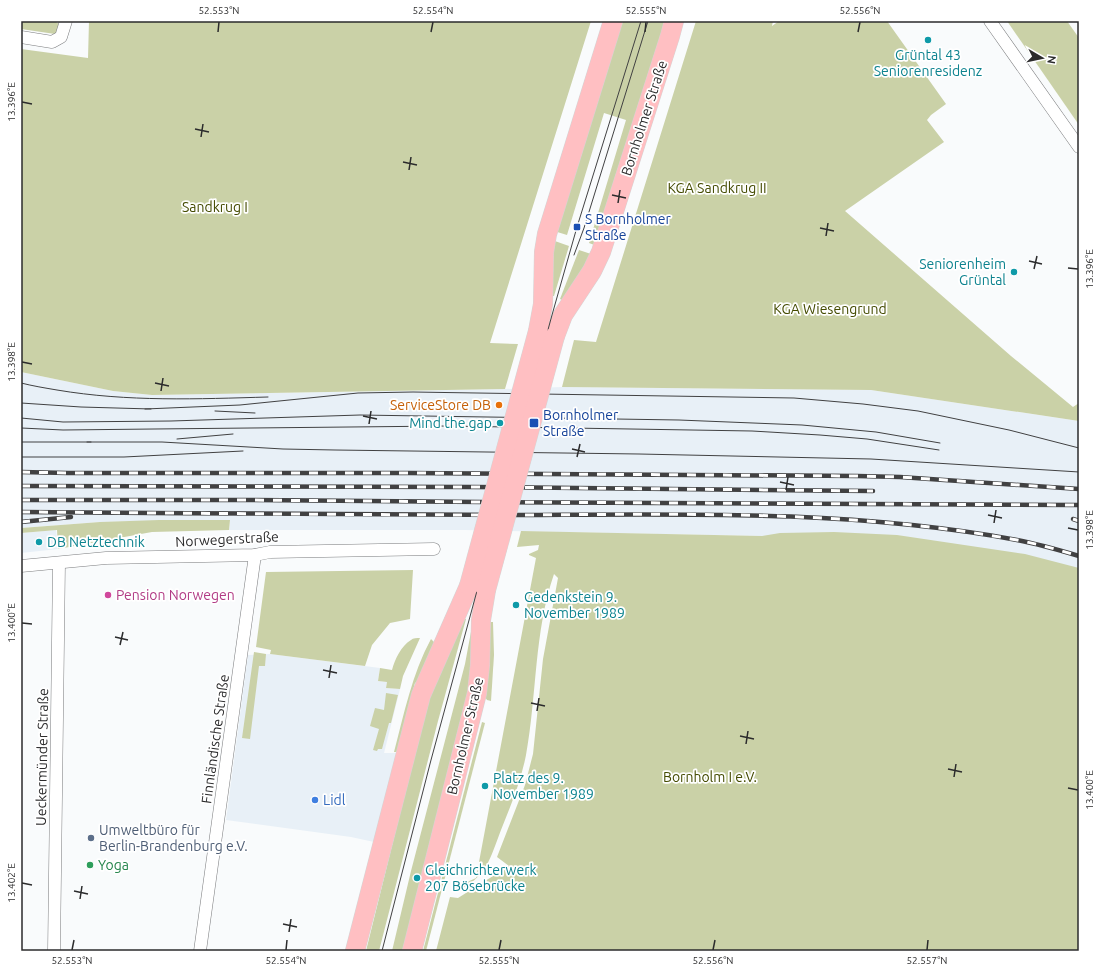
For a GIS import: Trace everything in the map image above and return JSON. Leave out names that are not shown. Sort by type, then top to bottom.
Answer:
[{"type":"main road","name":"Bornholmer Straße","points":[[355,951],[421,695],[478,588],[547,333],[544,304],[544,252],[547,234],[613,21]]},
{"type":"main road","name":"Bornholmer Straße","points":[[547,333],[563,315],[592,271],[601,252],[674,21]]},
{"type":"main road","name":"Bornholmer Straße","points":[[412,951],[477,693],[480,665],[481,620],[478,588]]},
{"type":"street","points":[[21,37],[52,42],[61,37],[66,21]]},
{"type":"street","points":[[990,21],[1079,148]]},
{"type":"street","name":"Norwegerstraße","points":[[21,566],[106,558],[255,555],[270,552],[434,549]]},
{"type":"street","name":"Finnländische Straße","points":[[200,951],[255,555]]},
{"type":"street","name":"Ueckermünder Straße","points":[[54,951],[59,563]]},
{"type":"shaded area","points":[[21,372],[113,391],[152,395],[562,387],[871,390],[1079,421],[1079,586],[762,536],[464,530],[229,530],[230,520],[100,522],[21,528]]},
{"type":"shaded area","points":[[56,530],[58,549],[21,553],[21,533]]},
{"type":"shaded area","points":[[270,654],[380,668],[378,681],[387,682],[386,688],[400,689],[384,753],[397,753],[374,842],[351,837],[226,820],[248,655]]},
{"type":"green space","points":[[21,21],[52,21],[59,24],[57,33],[55,34],[21,29]]},
{"type":"green space","name":"Sandkrug I","points":[[89,21],[591,21],[490,343],[518,344],[505,389],[152,395],[113,391],[21,372],[21,49],[88,58]]},
{"type":"green space","points":[[619,21],[667,21],[597,246],[589,243],[626,120],[604,113],[567,235],[554,231]]},
{"type":"green space","points":[[696,21],[773,21],[772,26],[779,21],[887,21],[946,104],[931,115],[927,120],[944,142],[845,211],[1011,356],[1073,407],[1079,403],[1079,421],[871,390],[562,387],[574,340],[596,342]]},
{"type":"green space","points":[[1007,21],[1067,21],[1079,38],[1079,125]]},
{"type":"green space","points":[[552,240],[569,246],[554,296],[550,296]]},
{"type":"green space","points":[[579,250],[594,255],[564,301],[560,299]]},
{"type":"green space","points":[[230,520],[229,530],[152,532],[58,549],[57,530],[21,533],[21,528],[100,522]]},
{"type":"green space","name":"Bornholm I e.V.","points":[[521,531],[762,536],[780,533],[834,532],[897,535],[1025,554],[1079,568],[1079,951],[436,951],[450,897],[458,898],[509,866],[497,857],[525,785],[533,754],[543,659],[558,578],[554,574],[539,641],[530,732],[519,784],[494,850],[486,866],[475,880],[456,891],[454,888],[476,878],[536,558],[529,554],[538,550],[539,545],[517,547]]},
{"type":"green space","points":[[413,570],[410,619],[390,623],[372,645],[365,666],[270,654],[271,650],[256,647],[266,572]]},
{"type":"green space","points":[[464,619],[466,619],[438,721],[379,951],[366,951],[429,696]]},
{"type":"green space","points":[[473,621],[472,678],[405,951],[392,951],[411,871],[465,664]]},
{"type":"green space","points":[[489,622],[493,622],[494,655],[491,701],[487,700],[483,694]]},
{"type":"green space","points":[[420,638],[403,676],[400,689],[386,688],[387,682],[378,681],[380,668],[392,670],[401,649],[413,639]]},
{"type":"green space","points":[[431,639],[436,644],[422,679],[415,683],[397,752],[394,752],[414,680],[424,652]]},
{"type":"green space","points":[[254,652],[266,654],[265,666],[259,666],[250,739],[242,738]]},
{"type":"green space","points":[[386,693],[398,695],[391,723],[389,723],[382,749],[378,749],[377,751],[373,750],[379,729],[370,726],[375,708],[384,710]]},
{"type":"green space","points":[[482,722],[485,723],[426,951],[423,951]]},
{"type":"tram line","points":[[382,951],[431,760],[552,315],[577,227],[641,21]]},
{"type":"tram line","points":[[574,255],[584,228],[648,21]]},
{"type":"tram line","points":[[21,383],[84,394],[137,398],[189,399],[268,397]]},
{"type":"tram line","points":[[145,409],[240,405],[358,393],[413,392],[794,398],[863,404],[918,411],[1009,430],[1079,448]]},
{"type":"tram line","points":[[21,403],[81,407],[151,409]]},
{"type":"tram line","points":[[215,411],[255,413]]},
{"type":"tram line","points":[[21,418],[63,422],[171,421],[360,415],[679,420],[802,425],[876,432],[940,443]]},
{"type":"tram line","points":[[21,428],[63,430],[447,426],[752,431],[867,439],[939,450]]},
{"type":"tram line","points":[[177,439],[233,434]]},
{"type":"tram line","points":[[21,442],[91,442]]},
{"type":"tram line","points":[[87,442],[162,442],[283,449],[871,459],[1079,472]]},
{"type":"tram line","points":[[21,457],[124,457],[243,451]]},
{"type":"railway","points":[[21,472],[857,476],[900,477],[1079,489]]},
{"type":"railway","points":[[21,486],[473,487],[873,491]]},
{"type":"railway","points":[[21,500],[1079,505]]},
{"type":"railway","points":[[21,512],[459,515],[646,514],[771,516],[894,523],[956,530],[1025,542],[1079,556]]},
{"type":"railway","points":[[21,522],[71,517]]},
{"type":"railway","points":[[1073,519],[1079,521]]},
{"type":"place","name":"Grüntal 43 Seniorenresidenz","points":[[928,40]]},
{"type":"place","name":"S Bornholmer Straße","points":[[577,227]]},
{"type":"place","name":"Seniorenheim Grüntal","points":[[1014,272]]},
{"type":"place","name":"ServiceStore DB","points":[[499,405]]},
{"type":"place","name":"Mind the gap","points":[[500,423]]},
{"type":"place","name":"Bornholmer Straße","points":[[534,423]]},
{"type":"place","name":"DB Netztechnik","points":[[39,542]]},
{"type":"place","name":"Pension Norwegen","points":[[108,595]]},
{"type":"place","name":"Gedenkstein 9. November 1989","points":[[516,605]]},
{"type":"place","name":"Platz des 9. November 1989","points":[[485,786]]},
{"type":"place","name":"Lidl","points":[[315,800]]},
{"type":"place","name":"Umweltbüro für Berlin-Brandenburg e.V.","points":[[91,838]]},
{"type":"place","name":"Yoga","points":[[90,865]]},
{"type":"place","name":"Gleichrichterwerk 207 Bösebrücke","points":[[417,878]]},
{"type":"park label","name":"KGA Sandkrug II","points":[[717,188]]},
{"type":"park label","name":"KGA Wiesengrund","points":[[830,309]]}]
